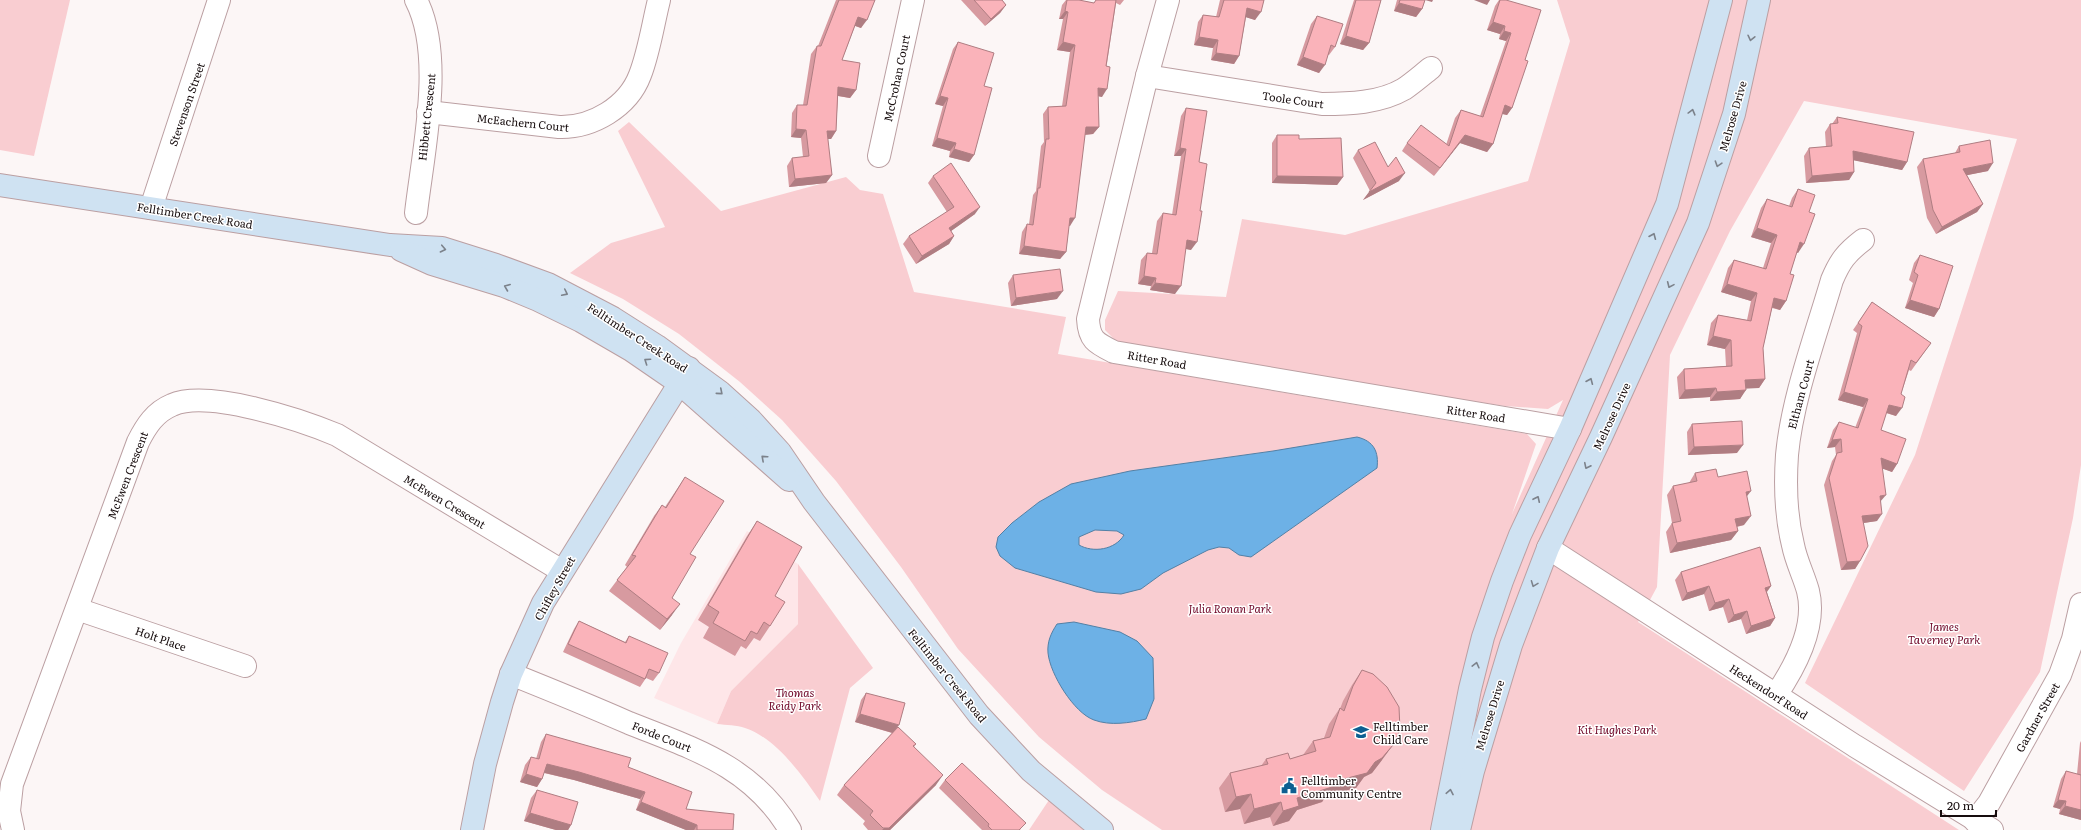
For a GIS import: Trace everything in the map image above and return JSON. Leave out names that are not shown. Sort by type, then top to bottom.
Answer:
[{"type":"main road","name":"Melrose Drive","points":[[1442,830],[1470,689],[1483,637],[1520,535],[1570,429],[1667,204],[1721,0]]},
{"type":"main road","name":"Melrose Drive","points":[[1459,830],[1473,771],[1511,645],[1548,548],[1601,437],[1698,223],[1734,114],[1759,0]]},
{"type":"main road","name":"Felltimber Creek Road","points":[[0,185],[390,245],[442,248],[496,265],[548,284],[613,318],[684,376],[720,392],[751,420],[780,452],[814,502],[979,715],[1031,771],[1102,830]]},
{"type":"main road","name":"Chifley Street","points":[[472,830],[494,729],[511,674],[543,603],[684,376]]},
{"type":"main road","points":[[1570,429],[1601,437]]},
{"type":"main road","points":[[1520,535],[1548,548]]},
{"type":"street","name":"Stevenson Street","points":[[151,208],[219,0]]},
{"type":"street","name":"Hibbett Crescent","points":[[416,0],[429,40],[431,78],[416,213]]},
{"type":"street","name":"McEachern Court","points":[[428,112],[569,128],[590,123],[618,106],[640,76],[659,0]]},
{"type":"street","name":"McCrohan Court","points":[[879,156],[913,0]]},
{"type":"street","name":"Ritter Road","points":[[1168,0],[1147,76],[1088,319],[1088,332],[1097,344],[1114,352],[1570,429]]},
{"type":"street","name":"Toole Court","points":[[1147,76],[1322,104],[1348,104],[1381,98],[1404,89],[1430,68]]},
{"type":"street","name":"Eltham Court","points":[[1776,695],[1800,655],[1807,632],[1808,592],[1792,544],[1785,486],[1791,422],[1832,280],[1838,265],[1847,252],[1862,240]]},
{"type":"street","name":"McEwen Crescent","points":[[13,830],[9,811],[12,784],[138,442],[146,425],[158,413],[172,404],[190,400],[208,400],[306,422],[337,435],[562,571]]},
{"type":"street","name":"Heckendorf Road","points":[[1548,548],[1776,695],[1984,826]]},
{"type":"street","name":"Gardner Street","points":[[1984,826],[1989,803],[2060,675],[2073,639],[2081,604]]},
{"type":"street","name":"Holt Place","points":[[77,609],[245,666]]},
{"type":"street","name":"Forde Court","points":[[511,674],[720,761],[753,785],[769,801],[790,830]]},
{"type":"shaded area","points":[[747,531],[798,564],[798,624],[731,691],[717,724],[654,698],[681,643]]},
{"type":"green space","points":[[0,0],[70,0],[34,156],[0,150]]},
{"type":"green space","points":[[1557,0],[2081,0],[2081,465],[2073,518],[2040,672],[1964,791],[1805,683],[1915,455],[2017,139],[1804,101],[1730,231],[1670,355],[1657,587],[1638,622],[1959,830],[1162,830],[1102,790],[1039,737],[958,649],[901,567],[836,481],[782,420],[740,382],[679,334],[623,299],[570,273],[611,243],[665,227],[618,131],[629,122],[721,211],[846,177],[860,190],[883,194],[914,292],[1066,317],[1058,354],[1527,434],[1536,444],[1512,514],[1563,400],[1548,409],[1505,406],[1404,391],[1125,344],[1115,340],[1105,330],[1105,320],[1118,291],[1226,297],[1242,219],[1345,235],[1528,181],[1570,41]]},
{"type":"green space","name":"Thomas Reidy Park","points":[[798,564],[873,668],[850,688],[820,801],[797,769],[767,740],[745,728],[717,724],[731,691],[798,624]]},
{"type":"green space","points":[[1051,797],[1099,830],[1029,830]]},
{"type":"water","points":[[1357,437],[1368,441],[1374,448],[1377,457],[1377,468],[1251,557],[1239,555],[1229,548],[1219,547],[1208,550],[1163,573],[1141,589],[1121,594],[1096,592],[1015,568],[1000,556],[996,547],[998,537],[1012,523],[1039,502],[1071,484],[1130,471],[1273,451]],"holes":[[[1095,530],[1117,531],[1124,535],[1120,540],[1109,547],[1103,549],[1091,549],[1079,545],[1079,537]]]},
{"type":"water","points":[[1074,622],[1120,632],[1137,641],[1153,658],[1154,699],[1146,719],[1120,723],[1100,722],[1086,716],[1064,692],[1053,671],[1048,653],[1048,645],[1057,624]]},
{"type":"building","points":[[839,0],[875,0],[867,20],[858,17],[842,60],[860,63],[856,90],[838,87],[836,131],[827,131],[832,175],[795,179],[792,158],[809,156],[806,130],[796,129],[797,105],[807,105],[817,46],[821,46]]},
{"type":"building","points":[[974,0],[1002,0],[1006,5],[991,19]]},
{"type":"building","points":[[1067,0],[1079,0],[1094,3],[1096,0],[1116,0],[1106,66],[1110,67],[1107,89],[1098,88],[1099,127],[1086,127],[1075,218],[1070,218],[1066,252],[1024,246],[1027,224],[1033,225],[1038,188],[1040,188],[1046,139],[1049,139],[1048,107],[1066,106],[1075,45],[1063,42],[1068,12],[1065,11]]},
{"type":"building","points":[[1224,0],[1264,0],[1261,12],[1247,8],[1239,56],[1216,53],[1218,40],[1199,37],[1203,15],[1219,17]]},
{"type":"building","points":[[1356,0],[1381,0],[1369,43],[1346,36]]},
{"type":"building","points":[[1400,0],[1425,0],[1422,9],[1399,3]]},
{"type":"building","points":[[1500,0],[1506,0],[1541,10],[1525,60],[1528,61],[1512,108],[1505,105],[1493,144],[1465,135],[1440,168],[1407,143],[1421,125],[1449,146],[1461,110],[1483,117],[1511,33],[1504,31],[1505,26],[1493,22]]},
{"type":"building","points":[[1317,16],[1343,24],[1335,47],[1331,45],[1325,65],[1303,57]]},
{"type":"building","points":[[958,42],[994,53],[984,86],[992,88],[974,155],[954,149],[956,143],[937,138],[948,98],[940,96]]},
{"type":"building","points":[[1186,108],[1207,111],[1199,162],[1207,164],[1197,242],[1187,240],[1181,286],[1155,283],[1156,278],[1144,276],[1147,253],[1157,254],[1163,213],[1176,215],[1186,149],[1180,148]]},
{"type":"building","points":[[1837,117],[1914,132],[1907,162],[1853,151],[1854,172],[1812,176],[1809,148],[1832,146],[1830,124],[1838,123]]},
{"type":"building","points":[[1277,135],[1299,135],[1299,139],[1341,138],[1343,177],[1277,176]]},
{"type":"building","points":[[1990,140],[1993,163],[1963,169],[1983,204],[1942,227],[1933,210],[1923,159],[1960,152],[1959,146]]},
{"type":"building","points":[[1375,142],[1388,167],[1396,157],[1405,173],[1369,192],[1376,183],[1358,150]]},
{"type":"building","points":[[951,163],[980,207],[949,228],[954,236],[922,256],[909,236],[954,207],[933,176]]},
{"type":"building","points":[[1798,189],[1815,195],[1809,212],[1815,214],[1804,244],[1800,242],[1790,274],[1794,275],[1786,301],[1774,298],[1763,348],[1765,379],[1745,380],[1746,390],[1717,392],[1716,388],[1685,390],[1684,369],[1732,366],[1731,340],[1713,336],[1718,315],[1751,321],[1757,293],[1727,284],[1734,260],[1766,269],[1777,235],[1757,228],[1767,199],[1792,207]]},
{"type":"building","points":[[1920,255],[1953,266],[1939,309],[1910,300],[1918,275],[1914,272]]},
{"type":"building","points":[[1060,269],[1063,291],[1016,298],[1013,275]]},
{"type":"building","points":[[1872,302],[1931,343],[1916,363],[1911,360],[1901,394],[1905,397],[1902,408],[1889,405],[1881,430],[1906,439],[1897,464],[1881,458],[1886,495],[1880,496],[1882,514],[1862,516],[1868,546],[1860,561],[1847,562],[1829,478],[1837,453],[1842,452],[1841,439],[1832,440],[1839,422],[1858,428],[1868,399],[1844,392],[1862,326],[1858,323]]},
{"type":"building","points":[[1742,421],[1743,445],[1694,447],[1692,424]]},
{"type":"building","points":[[1716,469],[1718,477],[1747,471],[1751,491],[1746,492],[1751,516],[1735,519],[1738,531],[1677,543],[1672,523],[1681,521],[1673,486],[1697,481],[1695,473]]},
{"type":"building","points":[[685,477],[724,501],[690,554],[696,557],[672,598],[680,604],[667,619],[617,580],[636,556],[632,555],[662,505],[666,508]]},
{"type":"building","points":[[757,521],[802,547],[775,596],[785,602],[770,626],[764,622],[757,634],[751,631],[745,641],[713,623],[719,612],[708,605]]},
{"type":"building","points":[[1760,547],[1771,586],[1765,588],[1775,618],[1751,626],[1747,611],[1734,615],[1729,599],[1715,603],[1709,586],[1687,593],[1681,572]]},
{"type":"building","points":[[579,621],[626,643],[629,636],[668,653],[659,673],[649,669],[645,679],[568,644]]},
{"type":"building","points":[[1362,670],[1373,674],[1387,687],[1399,707],[1400,730],[1393,745],[1382,758],[1375,762],[1367,773],[1332,782],[1332,787],[1297,798],[1299,806],[1283,811],[1281,802],[1254,809],[1251,794],[1236,797],[1230,773],[1268,764],[1266,759],[1288,753],[1290,759],[1316,751],[1313,741],[1330,737],[1340,708],[1344,711],[1353,686]]},
{"type":"building","points":[[866,693],[905,703],[899,725],[860,714]]},
{"type":"building","points":[[898,727],[916,744],[913,746],[943,775],[889,828],[883,828],[870,815],[873,811],[844,785]]},
{"type":"building","points":[[546,734],[631,758],[628,767],[692,792],[686,809],[734,814],[733,830],[697,830],[697,825],[641,802],[645,792],[579,772],[547,764],[542,779],[526,774],[531,757],[539,759]]},
{"type":"building","points":[[962,763],[1026,823],[1019,830],[992,830],[988,826],[989,824],[945,780]]},
{"type":"building","points":[[2066,771],[2081,775],[2081,810],[2065,806],[2066,801],[2058,800]]},
{"type":"building","points":[[537,790],[578,802],[571,825],[530,813]]},
{"type":"place","name":"Felltimber Child Care","points":[[1361,732]]},
{"type":"place","name":"Felltimber Community Centre","points":[[1289,786]]},
{"type":"park label","name":"Julia Ronan Park","points":[[1230,608]]},
{"type":"park label","name":"James Taverney Park","points":[[1944,632]]},
{"type":"park label","name":"Kit Hughes Park","points":[[1617,729]]}]
